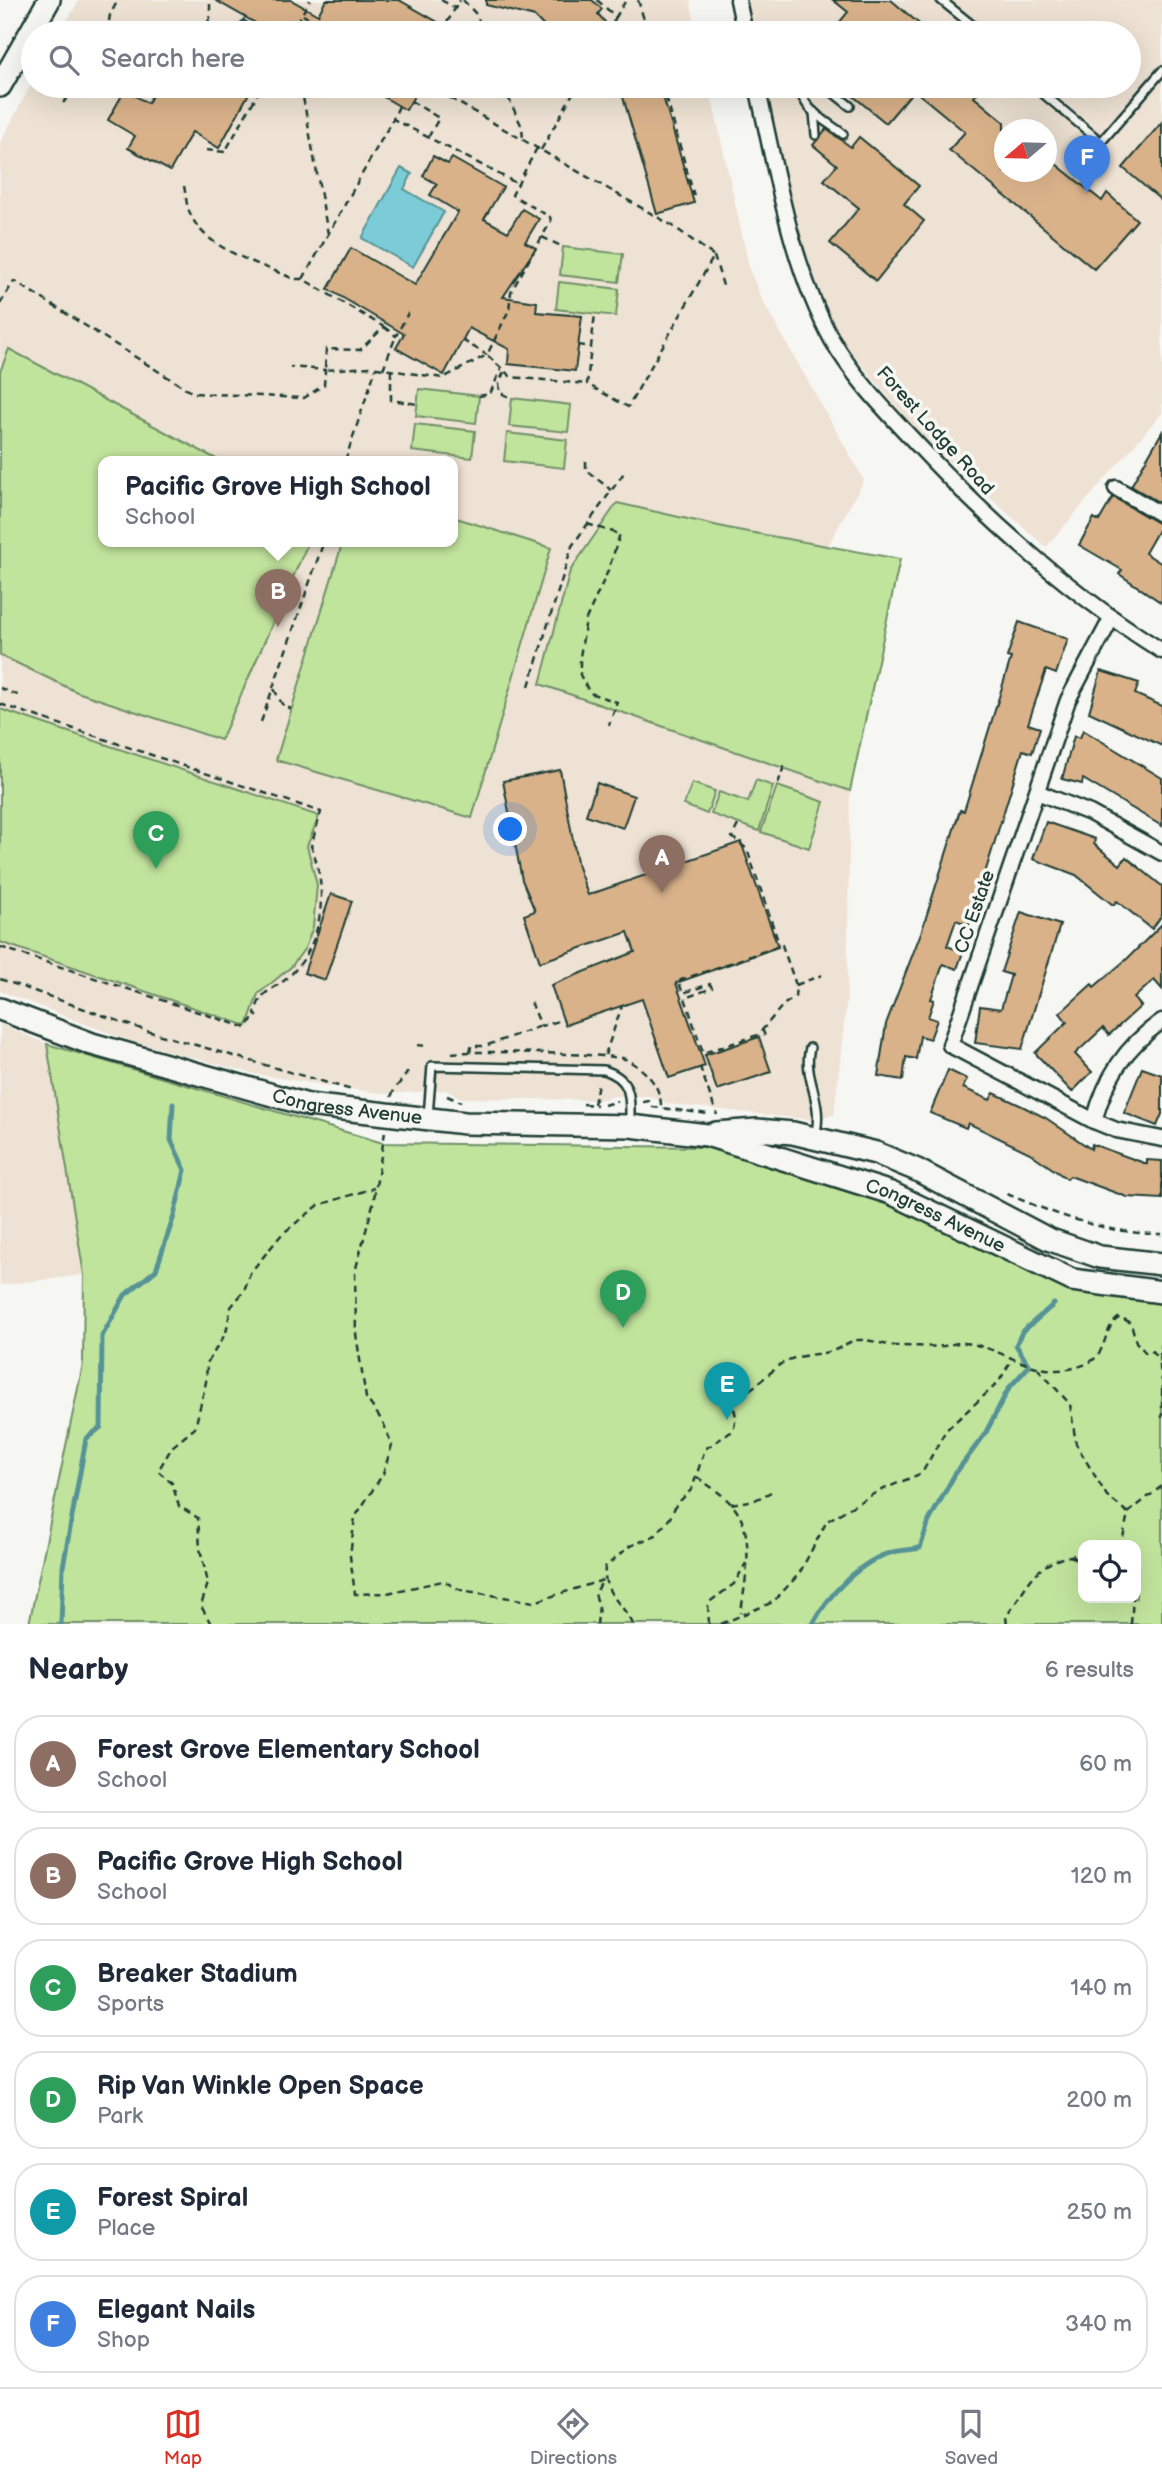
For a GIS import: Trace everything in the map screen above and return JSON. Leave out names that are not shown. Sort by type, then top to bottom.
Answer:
[{"type":"street","points":[[37,21],[49,0]]},
{"type":"street","points":[[738,0],[742,21]]},
{"type":"street","points":[[0,86],[21,49]]},
{"type":"street","name":"Forest Lodge Road","points":[[760,98],[790,228],[833,341],[874,398],[978,507],[1071,590],[1111,619],[1162,650]]},
{"type":"street","points":[[1116,488],[1162,515]]},
{"type":"street","name":"CC Estate","points":[[1094,1121],[950,1045],[1068,700],[1111,619]]},
{"type":"street","points":[[1037,792],[1090,813],[1162,853]]},
{"type":"street","name":"Congress Avenue","points":[[0,1009],[92,1044],[273,1097],[392,1108],[428,1120],[629,1126],[712,1125],[814,1138],[876,1153],[917,1170],[1048,1239],[1100,1256],[1162,1264]]},
{"type":"street","points":[[1162,1021],[1131,1046],[1116,1066],[1102,1093],[1094,1121],[1116,1130],[1162,1139]]},
{"type":"street","name":"Congress Avenue","points":[[712,1125],[891,1193],[1072,1280],[1162,1293]]},
{"type":"lane","points":[[945,1],[968,21]]},
{"type":"lane","points":[[1141,95],[1162,71]]},
{"type":"lane","points":[[802,98],[814,112],[843,134]]},
{"type":"lane","points":[[840,98],[850,106]]},
{"type":"lane","points":[[1048,98],[1101,142],[1139,98]]},
{"type":"lane","points":[[814,112],[816,135]]},
{"type":"lane","points":[[810,1048],[807,1067],[817,1096],[818,1118],[814,1138]]},
{"type":"lane","points":[[428,1120],[432,1066],[604,1070],[617,1074],[629,1089],[629,1126]]},
{"type":"path","points":[[109,21],[118,0]]},
{"type":"path","points":[[208,21],[210,0]]},
{"type":"path","points":[[298,21],[310,0]]},
{"type":"path","points":[[441,0],[456,8]]},
{"type":"path","points":[[448,21],[462,0],[476,14],[479,21]]},
{"type":"path","points":[[597,0],[616,17]]},
{"type":"path","points":[[614,21],[626,0]]},
{"type":"path","points":[[638,0],[644,21]]},
{"type":"path","points":[[302,15],[313,21]]},
{"type":"path","points":[[63,103],[67,98]]},
{"type":"path","points":[[206,150],[225,152],[255,98]]},
{"type":"path","points":[[303,98],[328,234]]},
{"type":"path","points":[[450,98],[673,226],[714,256],[724,289]]},
{"type":"path","points":[[509,98],[522,127],[523,140]]},
{"type":"path","points":[[290,367],[325,370],[376,368],[443,378],[487,355],[509,310],[511,292],[542,237],[550,217],[512,195],[570,98]]},
{"type":"path","points":[[666,98],[694,196]]},
{"type":"path","points":[[411,101],[439,118],[428,137]]},
{"type":"path","points":[[303,279],[399,106]]},
{"type":"path","points":[[393,119],[518,184]]},
{"type":"path","points":[[184,186],[190,214],[203,233],[247,258],[294,279],[303,279],[396,336]]},
{"type":"path","points":[[542,237],[563,247]]},
{"type":"path","points":[[462,340],[487,355],[511,377],[587,384],[628,407],[714,256]]},
{"type":"path","points":[[0,304],[14,281],[193,393],[304,398],[324,385],[326,349],[360,350],[384,327]]},
{"type":"path","points":[[383,369],[408,313]]},
{"type":"path","points":[[587,384],[595,314]]},
{"type":"path","points":[[578,345],[591,347]]},
{"type":"path","points":[[347,456],[376,368]]},
{"type":"path","points":[[391,370],[391,400],[418,404]]},
{"type":"path","points":[[479,396],[490,394],[503,370]]},
{"type":"path","points":[[503,370],[499,383],[500,393],[512,398]]},
{"type":"path","points":[[586,461],[586,470],[611,490]]},
{"type":"path","points":[[528,686],[572,546],[626,470]]},
{"type":"path","points":[[587,524],[620,534],[581,638],[580,675],[584,686],[590,693],[617,702],[609,725]]},
{"type":"path","points":[[261,722],[322,547]]},
{"type":"path","points":[[0,688],[20,696]]},
{"type":"path","points":[[274,689],[282,704],[291,709]]},
{"type":"path","points":[[0,704],[321,811],[311,846],[317,861],[323,902],[306,956],[284,981],[258,999],[256,1015],[247,1028],[0,947]]},
{"type":"path","points":[[778,784],[784,766]]},
{"type":"path","points":[[738,825],[732,837],[747,849],[796,985],[795,998],[783,1005],[758,1035],[703,1053],[684,998],[712,988],[710,984],[683,993],[678,981],[780,945]]},
{"type":"path","points":[[796,985],[822,975]]},
{"type":"path","points":[[0,979],[147,1031],[360,1092]]},
{"type":"path","points":[[531,1002],[541,1026]]},
{"type":"path","points":[[605,1056],[622,1006]]},
{"type":"path","points":[[470,1053],[471,1046],[485,1046],[563,1020]]},
{"type":"path","points":[[762,1029],[766,1038]]},
{"type":"path","points":[[417,1045],[426,1046]]},
{"type":"path","points":[[700,1067],[712,1125]]},
{"type":"path","points":[[409,1068],[406,1078],[390,1099],[392,1108],[355,1272],[356,1334],[366,1398],[383,1422],[392,1445],[383,1474],[355,1517],[350,1556],[355,1594],[387,1593],[443,1581],[461,1590],[534,1602],[603,1580]]},
{"type":"path","points":[[594,1105],[599,1080]]},
{"type":"path","points":[[447,1096],[461,1102]]},
{"type":"path","points":[[581,1104],[617,1101]]},
{"type":"path","points":[[643,1102],[649,1101],[653,1107],[682,1111]]},
{"type":"path","points":[[211,1624],[201,1606],[208,1583],[200,1549],[198,1518],[179,1506],[172,1483],[158,1471],[172,1447],[195,1428],[206,1382],[207,1363],[226,1333],[230,1307],[244,1291],[250,1273],[282,1234],[319,1205],[374,1188]]},
{"type":"path","points":[[1004,1193],[1063,1218],[1125,1231],[1162,1234]]},
{"type":"path","points":[[597,1624],[599,1605],[595,1594],[603,1580],[608,1561],[656,1535],[676,1505],[692,1489],[705,1449],[734,1427],[736,1416],[732,1401],[754,1383],[768,1378],[780,1365],[812,1353],[829,1352],[856,1339],[896,1346],[964,1343],[993,1350],[1011,1361],[1038,1368],[1074,1367],[1095,1359],[1111,1324],[1120,1317],[1131,1323],[1139,1347],[1146,1353],[1152,1351],[1159,1361]]},
{"type":"path","points":[[1162,1341],[1159,1361],[1162,1381]]},
{"type":"path","points":[[721,1624],[741,1613],[773,1602],[799,1574],[827,1521],[877,1492],[922,1473],[946,1430],[998,1383],[1011,1361]]},
{"type":"path","points":[[1038,1368],[1070,1404],[1076,1444],[1107,1496],[1128,1513]]},
{"type":"path","points":[[1162,1389],[1162,1418]]},
{"type":"path","points":[[697,1477],[731,1504],[743,1520],[748,1560],[741,1613]]},
{"type":"path","points":[[1123,1540],[1128,1513],[1162,1486]]},
{"type":"path","points":[[731,1504],[755,1500],[771,1492]]},
{"type":"path","points":[[1000,1624],[1038,1571],[1058,1557],[1078,1554]]},
{"type":"path","points":[[1070,1555],[1078,1559]]},
{"type":"path","points":[[709,1624],[708,1603],[734,1584],[748,1560]]},
{"type":"path","points":[[603,1580],[614,1602],[626,1609],[633,1624]]},
{"type":"path","points":[[1131,1624],[1133,1603]]},
{"type":"path","points":[[1006,1617],[1007,1624]]},
{"type":"shaded area","points":[[79,0],[690,0],[694,21],[67,21]]},
{"type":"shaded area","points":[[746,0],[1162,0],[1162,413],[1046,547],[921,437],[833,330],[788,202],[767,98],[1141,98],[1141,21],[751,21]]},
{"type":"shaded area","points":[[24,98],[712,98],[750,271],[763,302],[864,480],[827,547],[900,559],[850,791],[847,996],[834,1115],[812,1120],[668,1104],[649,1096],[614,1096],[599,1100],[462,1098],[445,1090],[386,1094],[330,1086],[255,1074],[127,1040],[0,991],[0,143]]},
{"type":"shaded area","points":[[0,1024],[47,1044],[84,1275],[0,1285]]},
{"type":"green space","points":[[563,247],[623,254],[619,282],[560,275]]},
{"type":"green space","points":[[559,282],[619,289],[616,316],[556,309]]},
{"type":"green space","points":[[9,349],[211,456],[98,456],[98,547],[306,547],[221,740],[77,692],[0,655],[0,372]]},
{"type":"green space","points":[[419,389],[479,396],[476,423],[416,416]]},
{"type":"green space","points":[[512,398],[571,405],[568,432],[509,426]]},
{"type":"green space","points":[[415,424],[475,431],[472,458],[412,451]]},
{"type":"green space","points":[[507,433],[567,440],[564,468],[504,461]]},
{"type":"green space","points":[[617,503],[732,529],[900,559],[850,791],[540,684],[570,571]]},
{"type":"green space","points":[[458,519],[551,548],[472,818],[276,760],[341,547],[458,547]]},
{"type":"green space","points":[[0,709],[319,816],[307,846],[317,885],[313,927],[305,948],[291,967],[258,994],[247,1026],[0,942]]},
{"type":"green space","points":[[756,780],[773,786],[759,831],[711,814],[719,792],[748,802]]},
{"type":"green space","points":[[692,783],[715,791],[707,814],[684,805]]},
{"type":"green space","points":[[777,786],[824,802],[809,848],[761,832]]},
{"type":"green space","points":[[47,1044],[383,1143],[705,1147],[823,1173],[1047,1271],[1162,1292],[1162,1624],[29,1624],[83,1364],[84,1275]]},
{"type":"water","points":[[401,168],[412,174],[404,189],[444,212],[413,267],[362,238]]},
{"type":"building","points":[[215,0],[291,0],[318,15],[326,0],[399,0],[436,21],[252,21]]},
{"type":"building","points":[[486,0],[592,0],[602,9],[598,14],[604,21],[539,21],[535,17],[486,5]]},
{"type":"building","points":[[833,0],[891,0],[916,21],[841,21],[848,12]]},
{"type":"building","points":[[120,98],[139,98],[148,103],[151,98],[246,98],[219,148],[192,132],[170,171],[128,148],[135,136],[108,120]]},
{"type":"building","points":[[386,98],[413,98],[406,110]]},
{"type":"building","points":[[623,98],[663,98],[694,203],[657,214]]},
{"type":"building","points":[[856,98],[907,98],[886,123]]},
{"type":"building","points":[[924,98],[975,98],[1000,119],[994,119],[994,182],[1057,182],[1057,165],[1102,201],[1107,193],[1137,220],[1094,269],[949,150],[965,132]]},
{"type":"building","points":[[1162,122],[1162,201],[1123,168]]},
{"type":"building","points":[[826,129],[851,147],[859,137],[919,186],[904,204],[924,221],[876,281],[830,243],[859,208],[824,180],[837,165],[813,145]]},
{"type":"building","points":[[433,156],[448,164],[452,158],[503,187],[484,219],[508,232],[522,209],[539,219],[525,242],[536,248],[503,297],[537,302],[536,312],[582,316],[575,371],[508,364],[509,349],[469,328],[444,375],[396,348],[404,334],[328,289],[351,248],[415,285],[458,212],[430,195],[437,184],[423,176]]},
{"type":"building","points":[[1162,432],[1162,504],[1131,486]]},
{"type":"building","points":[[1113,497],[1161,525],[1145,553],[1162,564],[1162,603],[1119,574],[1122,570],[1079,545],[1094,518],[1099,521]]},
{"type":"building","points":[[1019,622],[1068,639],[1056,674],[1046,670],[1028,724],[1040,728],[1032,753],[1023,750],[969,925],[956,920],[947,946],[963,952],[957,969],[943,964],[931,999],[934,1000],[928,1017],[937,1020],[930,1039],[920,1036],[916,1059],[906,1057],[903,1080],[878,1076],[886,1024],[922,930],[960,810],[964,811],[1011,658],[1007,657]]},
{"type":"building","points":[[1101,671],[1139,683],[1135,694],[1162,706],[1162,746],[1089,712]]},
{"type":"building","points":[[1083,730],[1162,778],[1162,826],[1083,779],[1082,784],[1062,779],[1074,736],[1080,738]]},
{"type":"building","points":[[560,770],[578,867],[588,895],[741,842],[778,947],[676,983],[705,1066],[669,1078],[642,999],[565,1025],[551,985],[635,952],[628,932],[540,962],[524,915],[535,911],[522,880],[503,781]]},
{"type":"building","points":[[597,783],[634,796],[623,828],[586,815]]},
{"type":"building","points":[[1046,822],[1095,839],[1094,844],[1120,865],[1126,857],[1162,886],[1162,915],[1152,929],[1117,901],[1113,905],[1076,875],[1033,859]]},
{"type":"building","points":[[331,894],[352,901],[325,980],[304,973]]},
{"type":"building","points":[[1021,912],[1060,925],[1022,1049],[975,1043],[980,1006],[1001,1009],[1011,975],[1001,972]]},
{"type":"building","points":[[1162,924],[1162,989],[1154,980],[1134,998],[1141,1006],[1109,1035],[1103,1028],[1075,1054],[1092,1072],[1072,1092],[1035,1053],[1067,1022],[1060,1013],[1092,984],[1094,987],[1128,958]]},
{"type":"building","points":[[759,1037],[771,1072],[717,1090],[705,1055]]},
{"type":"building","points":[[1142,1068],[1162,1075],[1162,1114],[1157,1126],[1124,1113]]},
{"type":"building","points":[[948,1070],[967,1079],[963,1088],[990,1100],[994,1093],[1022,1106],[1046,1118],[1091,1149],[1092,1144],[1147,1164],[1147,1160],[1162,1161],[1162,1199],[1127,1197],[1070,1176],[1067,1179],[1030,1153],[968,1123],[966,1128],[930,1113]]},
{"type":"waterway","points":[[61,1624],[63,1567],[86,1439],[101,1427],[102,1336],[125,1295],[156,1270],[174,1216],[185,1170],[171,1140],[173,1104]]},
{"type":"waterway","points":[[813,1624],[836,1591],[857,1571],[881,1556],[920,1548],[929,1521],[955,1474],[985,1434],[1009,1388],[1029,1366],[1016,1345],[1022,1332],[1054,1304]]},
{"type":"place","name":"Elegant Nails","points":[[1087,193]]},
{"type":"place","name":"Pacific Grove High School","points":[[278,627]]},
{"type":"place","name":"Breaker Stadium","points":[[156,869]]},
{"type":"place","name":"Forest Grove Elementary School","points":[[662,893]]},
{"type":"place","name":"Rip Van Winkle Open Space","points":[[623,1328]]},
{"type":"place","name":"Forest Spiral","points":[[727,1420]]}]
